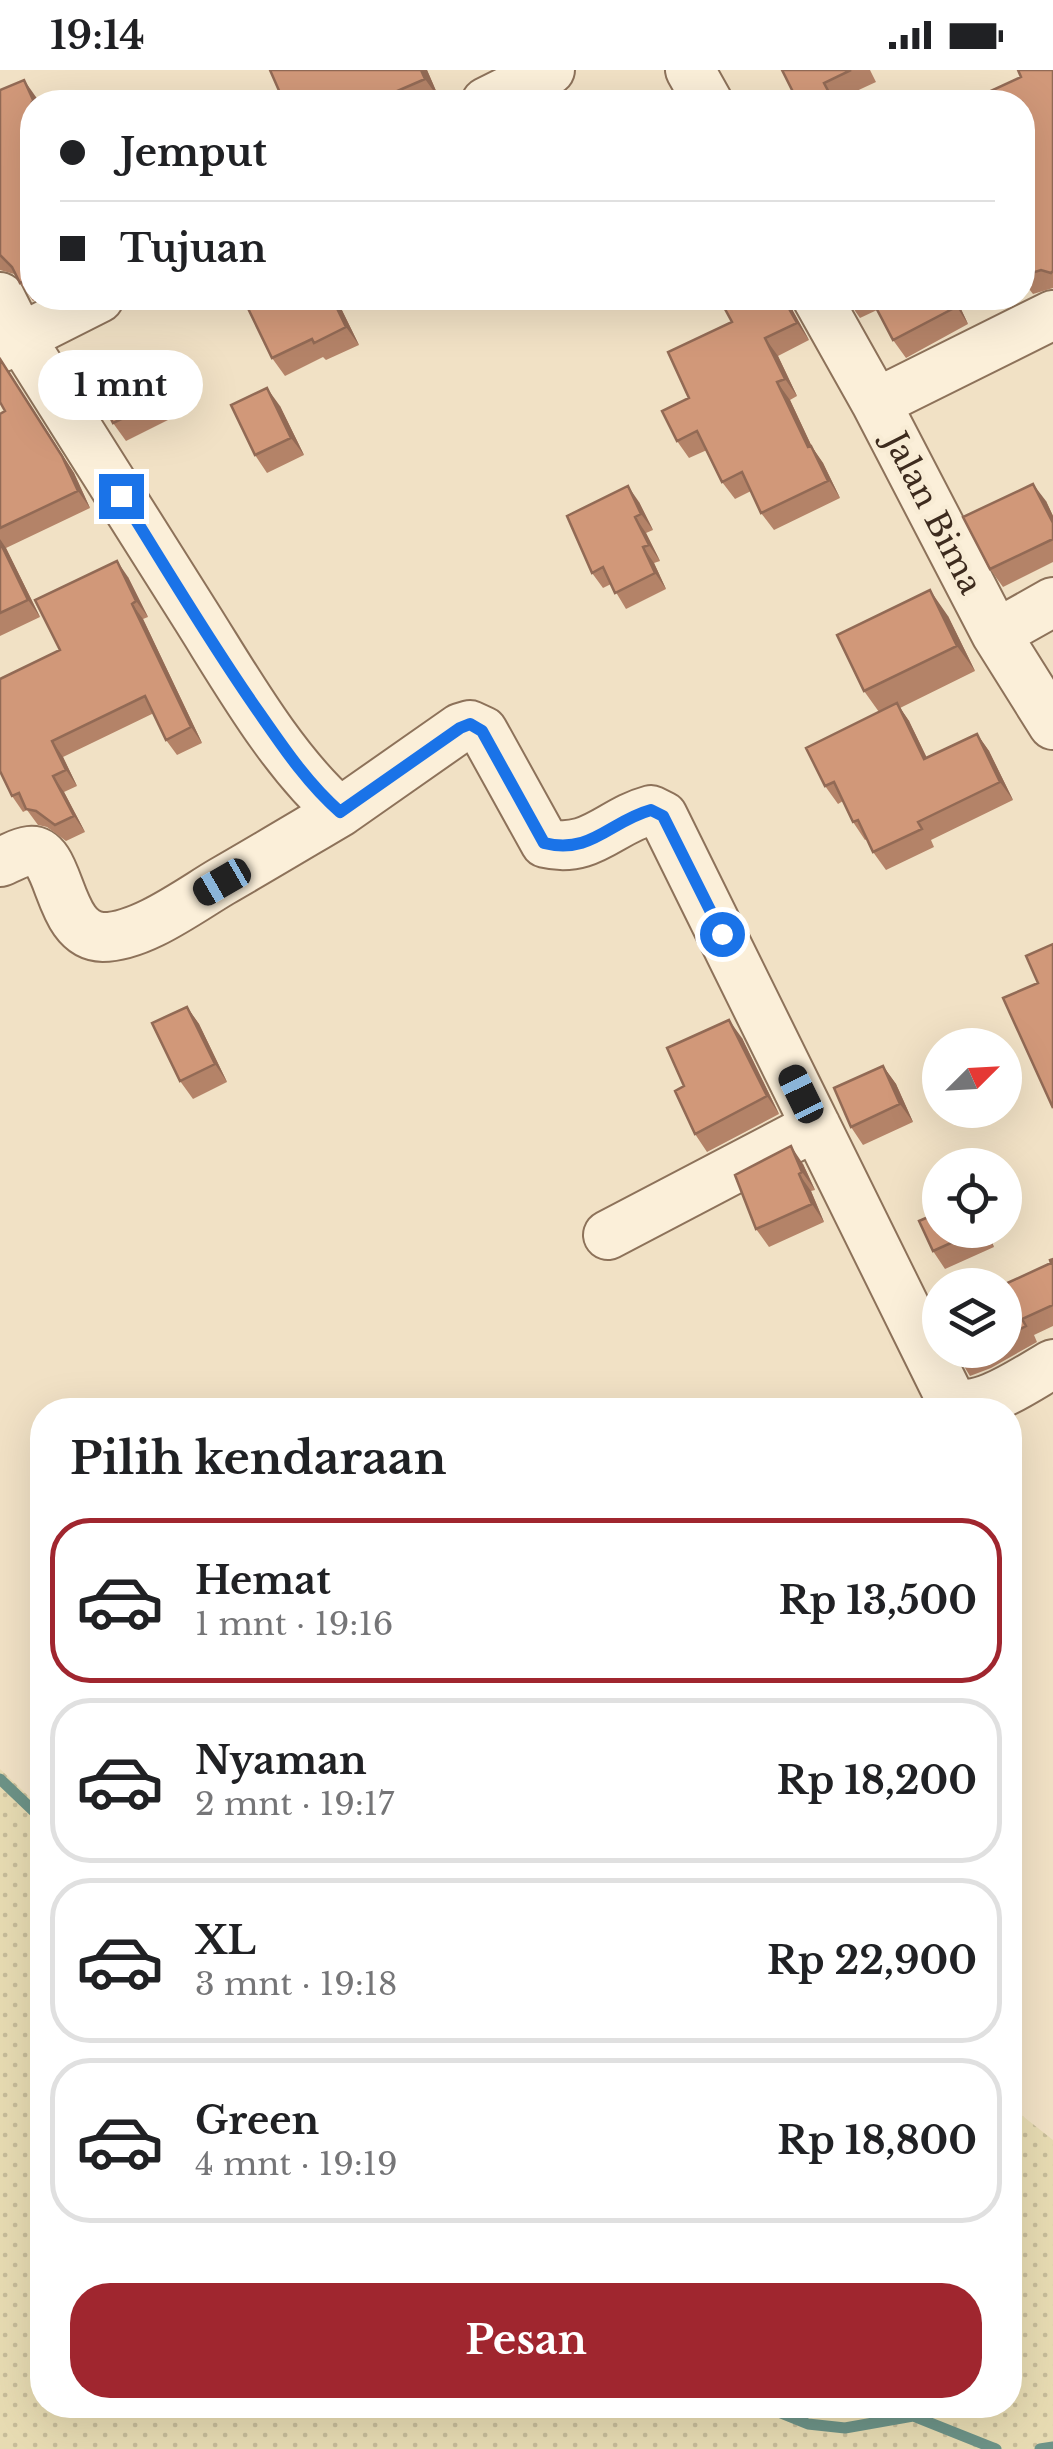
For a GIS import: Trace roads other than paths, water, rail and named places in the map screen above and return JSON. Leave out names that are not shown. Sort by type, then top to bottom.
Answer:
[{"type":"street","points":[[510,90],[550,70]]},
{"type":"street","points":[[62,310],[7,328],[242,688],[295,764],[340,812]]},
{"type":"street","name":"Jalan Bima","points":[[825,310],[996,634],[1053,725]]},
{"type":"street","points":[[876,402],[1053,315]]},
{"type":"street","points":[[996,634],[1053,602]]},
{"type":"street","points":[[0,862],[34,850],[43,856],[79,928],[92,935],[128,933],[340,812],[470,724],[482,731],[544,843],[562,847],[581,845],[639,813],[651,810],[663,816],[952,1398]]},
{"type":"street","points":[[608,1235],[816,1126]]},
{"type":"street","points":[[992,1398],[1053,1364]]},
{"type":"waterway","points":[[0,1779],[30,1808]]},
{"type":"waterway","points":[[793,2418],[808,2424],[845,2428],[902,2418]]},
{"type":"waterway","points":[[918,2418],[996,2449]]},
{"type":"waterway","points":[[1040,2449],[1053,2447]]}]
